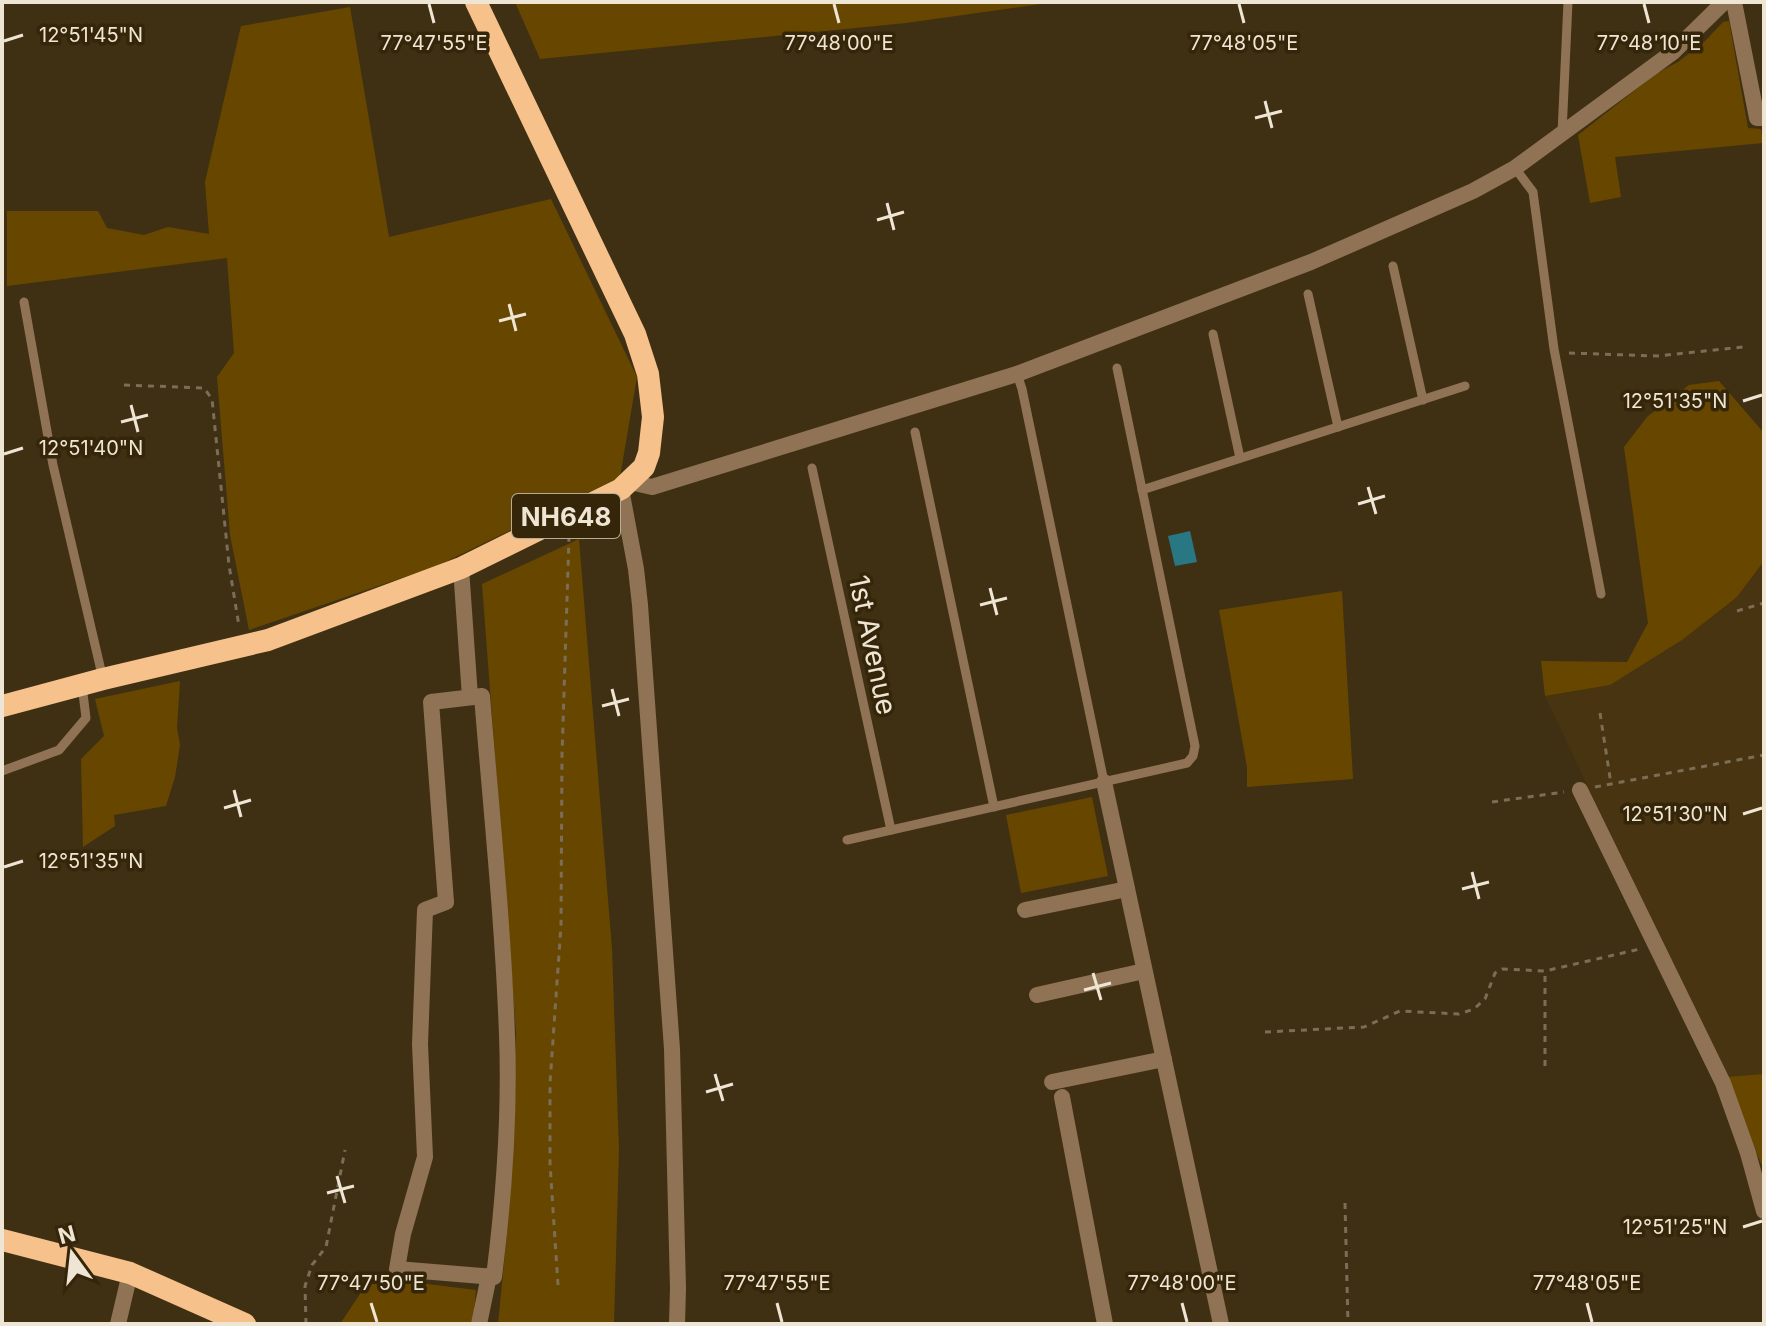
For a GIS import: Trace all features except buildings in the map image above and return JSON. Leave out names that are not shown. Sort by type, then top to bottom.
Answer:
[{"type":"highway","name":"NH648","points":[[2,706],[268,640],[461,568],[626,485],[644,467],[649,453],[653,417],[648,374],[635,334],[476,2]]},
{"type":"highway","points":[[2,1240],[130,1273],[207,1316],[245,1324]]},
{"type":"street","points":[[677,1324],[672,1049],[639,593],[626,485],[652,487],[1017,374],[1311,262],[1473,191],[1515,168],[1673,52],[1724,2]]},
{"type":"street","points":[[1734,2],[1757,118],[1764,118]]},
{"type":"street","points":[[461,568],[470,697]]},
{"type":"street","points":[[482,696],[507,1036],[500,1227],[494,1277],[397,1269],[403,1234],[425,1157],[420,1044],[425,910],[446,902],[431,702],[470,697],[482,696]]},
{"type":"street","points":[[1104,782],[1221,1324]]},
{"type":"street","points":[[1580,790],[1723,1083],[1748,1153],[1764,1211]]},
{"type":"street","points":[[1025,910],[1127,889]]},
{"type":"street","points":[[1037,995],[1144,971]]},
{"type":"street","points":[[1052,1082],[1164,1059]]},
{"type":"street","points":[[1062,1097],[1105,1324]]},
{"type":"street","points":[[118,1324],[130,1273]]},
{"type":"street","points":[[479,1324],[489,1276]]},
{"type":"lane","points":[[1562,133],[1568,2]]},
{"type":"lane","points":[[1515,168],[1533,192],[1554,349],[1601,594]]},
{"type":"lane","points":[[1393,266],[1423,400]]},
{"type":"lane","points":[[1308,294],[1338,427]]},
{"type":"lane","points":[[2,771],[59,750],[86,718],[92,682],[24,302]]},
{"type":"lane","points":[[1213,334],[1240,458]]},
{"type":"lane","points":[[847,840],[1187,763],[1193,756],[1195,746],[1117,368]]},
{"type":"lane","points":[[1017,374],[1104,782]]},
{"type":"lane","points":[[1142,490],[1465,386]]},
{"type":"lane","points":[[915,432],[994,807]]},
{"type":"lane","name":"1st Avenue","points":[[812,468],[891,830]]},
{"type":"path","points":[[1554,349],[1576,355],[1617,353],[1657,356],[1743,347]]},
{"type":"path","points":[[124,385],[204,388],[212,399],[229,565],[242,646]]},
{"type":"path","points":[[558,1285],[550,1164],[550,1083],[561,925],[562,755],[570,533],[566,516]]},
{"type":"path","points":[[1737,611],[1764,603]]},
{"type":"path","points":[[1600,713],[1611,784]]},
{"type":"path","points":[[1492,802],[1580,790],[1764,755]]},
{"type":"path","points":[[1265,1032],[1364,1027],[1400,1011],[1459,1014],[1474,1009],[1485,999],[1495,973],[1502,969],[1545,971],[1657,945]]},
{"type":"path","points":[[1545,971],[1545,1066]]},
{"type":"path","points":[[306,1324],[305,1286],[312,1265],[326,1247],[345,1150]]},
{"type":"path","points":[[1345,1203],[1348,1324]]},
{"type":"shaded area","points":[[515,2],[1056,2],[906,23],[540,59]]},
{"type":"shaded area","points":[[350,7],[389,237],[551,199],[637,377],[620,477],[437,566],[249,630],[230,535],[217,377],[234,353],[227,258],[7,286],[7,211],[98,211],[107,228],[144,235],[168,227],[209,234],[205,182],[241,26]]},
{"type":"shaded area","points":[[1729,21],[1748,128],[1761,129],[1763,143],[1615,157],[1621,197],[1590,203],[1578,135],[1657,73],[1704,42],[1723,22]]},
{"type":"shaded area","points":[[1719,381],[1764,433],[1764,561],[1737,597],[1682,640],[1610,685],[1545,696],[1541,661],[1627,662],[1648,623],[1624,447],[1647,417],[1689,385]]},
{"type":"shaded area","points":[[579,539],[612,949],[619,1150],[614,1324],[498,1324],[507,1233],[516,1033],[482,584]]},
{"type":"shaded area","points":[[1764,561],[1764,1074],[1726,1077],[1545,696],[1610,685],[1682,640],[1737,597]]},
{"type":"shaded area","points":[[1342,591],[1353,779],[1247,787],[1247,767],[1219,610]]},
{"type":"shaded area","points":[[180,681],[177,728],[180,745],[166,806],[114,815],[115,826],[83,847],[81,759],[104,736],[95,699]]},
{"type":"shaded area","points":[[1092,797],[1108,876],[1021,893],[1006,815]]},
{"type":"shaded area","points":[[1764,1074],[1764,1171],[1726,1077]]},
{"type":"shaded area","points":[[384,1278],[402,1284],[403,1281],[476,1290],[473,1324],[340,1324],[364,1288]]},
{"type":"water","points":[[1190,531],[1197,562],[1175,566],[1168,536]]}]
